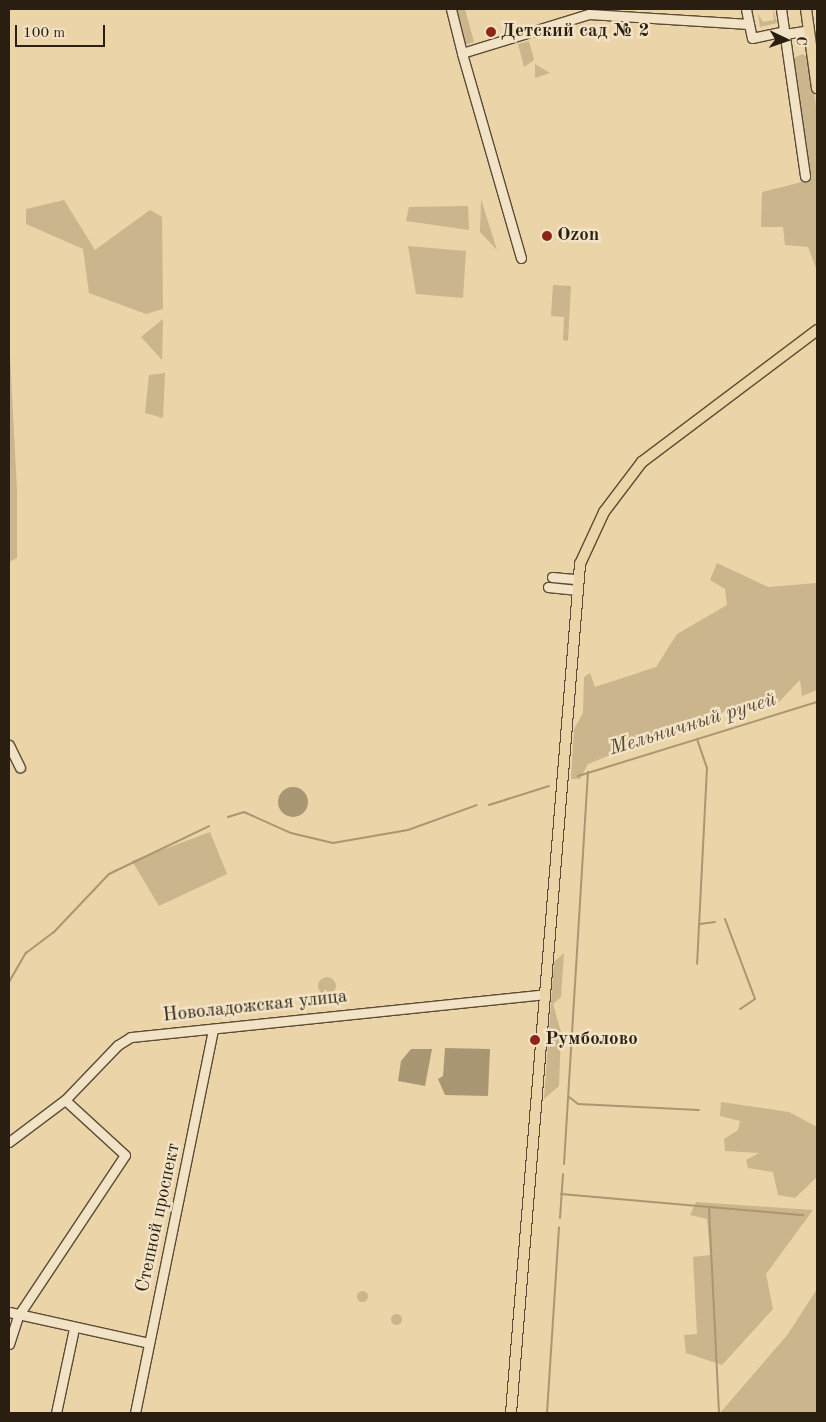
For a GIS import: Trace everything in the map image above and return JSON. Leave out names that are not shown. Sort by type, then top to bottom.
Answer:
[{"type":"main road","points":[[806,9],[817,88]]},
{"type":"main road","points":[[511,1413],[577,579],[604,512],[642,462],[817,330]]},
{"type":"street","points":[[451,9],[521,258]]},
{"type":"street","points":[[746,9],[752,38],[809,30]]},
{"type":"street","points":[[781,9],[805,176]]},
{"type":"street","points":[[462,52],[589,14],[749,24]]},
{"type":"street","points":[[552,577],[577,579]]},
{"type":"street","points":[[548,587],[575,590]]},
{"type":"street","points":[[9,745],[20,768]]},
{"type":"street","name":"Новоладожская улица","points":[[9,1142],[65,1100],[124,1040],[544,994]]},
{"type":"street","name":"Степной проспект","points":[[135,1413],[213,1029]]},
{"type":"street","points":[[9,1344],[18,1316],[125,1155],[65,1100]]},
{"type":"street","points":[[9,1312],[18,1316],[149,1343]]},
{"type":"street","points":[[56,1413],[74,1328]]},
{"type":"shaded area","points":[[456,9],[465,9],[474,42],[465,45]]},
{"type":"shaded area","points":[[773,9],[777,23],[760,27],[758,14],[763,22],[774,20]]},
{"type":"shaded area","points":[[529,41],[534,60],[524,67],[518,44]]},
{"type":"shaded area","points":[[803,54],[810,59],[817,114],[817,271],[808,247],[785,245],[783,227],[761,227],[762,192],[810,180],[793,58]]},
{"type":"shaded area","points":[[535,64],[550,73],[535,78]]},
{"type":"shaded area","points":[[481,199],[497,250],[480,232]]},
{"type":"shaded area","points":[[64,200],[95,250],[150,210],[162,217],[163,309],[146,314],[89,293],[83,249],[26,224],[26,209]]},
{"type":"shaded area","points":[[468,206],[469,230],[406,221],[409,207]]},
{"type":"shaded area","points":[[408,246],[466,251],[463,298],[416,294]]},
{"type":"shaded area","points":[[553,285],[571,286],[568,341],[563,340],[564,317],[551,316]]},
{"type":"shaded area","points":[[163,319],[162,360],[141,337]]},
{"type":"shaded area","points":[[9,337],[17,490],[17,558],[9,562]]},
{"type":"shaded area","points":[[165,373],[163,418],[145,413],[149,375]]},
{"type":"shaded area","points":[[717,563],[768,587],[817,583],[817,690],[802,696],[800,680],[776,705],[712,714],[588,764],[580,779],[571,779],[574,729],[583,713],[584,677],[590,673],[595,687],[656,667],[677,634],[727,605],[725,589],[710,580]]},
{"type":"shaded area","points":[[293,787],[299,788],[307,796],[307,808],[299,816],[293,817],[287,816],[279,808],[278,802],[279,796],[287,788]]},
{"type":"shaded area","points":[[210,832],[227,874],[159,906],[132,861]]},
{"type":"shaded area","points":[[564,953],[561,997],[553,1004],[561,1032],[559,1086],[544,1099],[554,962]]},
{"type":"shaded area","points":[[327,977],[333,980],[336,986],[333,992],[327,995],[321,992],[318,986],[321,980]]},
{"type":"shaded area","points":[[445,1048],[490,1049],[488,1096],[445,1095],[438,1079],[443,1076]]},
{"type":"shaded area","points":[[411,1049],[432,1049],[425,1086],[398,1081],[401,1061]]},
{"type":"shaded area","points":[[721,1102],[789,1112],[817,1127],[816,1178],[795,1198],[778,1195],[773,1172],[748,1168],[746,1160],[759,1153],[725,1151],[724,1139],[738,1130],[740,1121],[720,1116]]},
{"type":"shaded area","points":[[696,1202],[813,1210],[766,1274],[773,1309],[722,1365],[686,1353],[684,1335],[697,1334],[693,1257],[710,1255],[707,1219],[690,1215]]},
{"type":"shaded area","points":[[817,1289],[817,1413],[720,1413],[788,1334]]},
{"type":"shaded area","points":[[362,1290],[368,1296],[362,1302],[356,1296]]},
{"type":"shaded area","points":[[396,1313],[402,1319],[396,1325],[390,1319]]},
{"type":"waterway","name":"Мельничный ручей","points":[[578,776],[817,702]]},
{"type":"waterway","points":[[697,739],[707,768],[697,964]]},
{"type":"waterway","points":[[564,1164],[588,772]]},
{"type":"waterway","name":"Мельничный ручей","points":[[489,805],[549,786]]},
{"type":"waterway","name":"Мельничный ручей","points":[[228,817],[244,812],[291,833],[333,843],[408,830],[477,805]]},
{"type":"waterway","name":"Мельничный ручей","points":[[9,982],[26,953],[53,933],[109,874],[209,826]]},
{"type":"waterway","points":[[725,919],[755,999],[740,1009]]},
{"type":"waterway","points":[[700,924],[715,922]]},
{"type":"waterway","points":[[569,1097],[578,1104],[699,1110]]},
{"type":"waterway","points":[[560,1218],[563,1174]]},
{"type":"waterway","points":[[561,1194],[803,1215]]},
{"type":"waterway","points":[[709,1208],[719,1413]]},
{"type":"waterway","points":[[547,1413],[559,1227]]},
{"type":"place","name":"Детский сад № 2","points":[[491,32]]},
{"type":"place","name":"Ozon","points":[[547,236]]},
{"type":"place","name":"Румболово","points":[[535,1040]]}]
